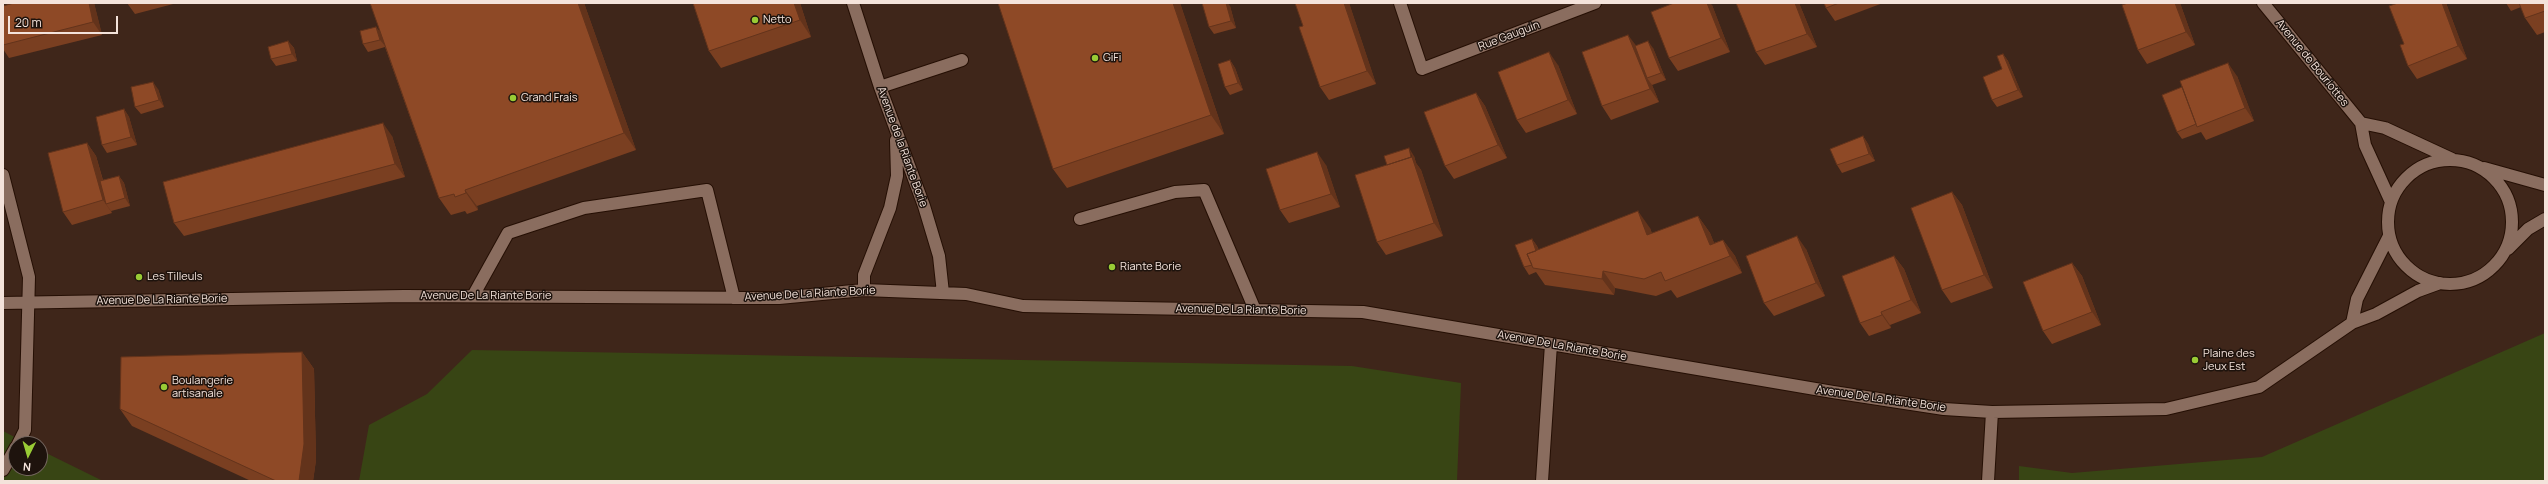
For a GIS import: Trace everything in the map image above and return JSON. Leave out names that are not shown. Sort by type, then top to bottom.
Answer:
[{"type":"street","name":"Avenue de la Riante Borie","points":[[853,3],[895,130],[924,206],[939,256],[943,293]]},
{"type":"street","name":"Rue Gauguin","points":[[1400,3],[1422,69],[1595,3]]},
{"type":"street","name":"Avenue de Bouriottes","points":[[2263,3],[2361,123],[2365,144],[2391,202]]},
{"type":"street","points":[[880,87],[962,60]]},
{"type":"street","points":[[2361,123],[2385,128],[2454,160]]},
{"type":"street","points":[[864,290],[864,274],[890,208],[897,176],[895,130]]},
{"type":"street","name":"Avenue De La Riante Borie","points":[[2545,185],[2454,160],[2434,162],[2415,170],[2400,184],[2391,202],[2387,222],[2390,236],[2398,258],[2411,271],[2429,282],[2450,285],[2471,281],[2490,270],[2528,229],[2545,219]]},
{"type":"street","name":"Avenue De La Riante Borie","points":[[2475,165],[2493,176],[2505,194],[2512,214],[2511,235],[2504,254]]},
{"type":"street","points":[[3,176],[29,277],[25,430],[22,436]]},
{"type":"street","points":[[473,296],[508,233],[584,208],[707,190],[734,298]]},
{"type":"street","points":[[1080,219],[1176,192],[1204,190],[1255,310]]},
{"type":"street","points":[[2352,323],[2357,299],[2390,236]]},
{"type":"street","name":"Avenue De La Riante Borie","points":[[3,303],[473,296],[779,298],[864,290],[966,294],[1023,306],[1363,312],[1833,392],[1944,409],[1992,412],[2166,409],[2259,388],[2352,323],[2376,314],[2418,290],[2440,283]]},
{"type":"street","points":[[1542,481],[1551,344]]},
{"type":"street","points":[[1988,481],[1992,412]]},
{"type":"street","points":[[3,470],[8,461]]},
{"type":"green space","points":[[2545,333],[2545,481],[2019,481],[2019,466],[2072,473],[2262,457]]},
{"type":"green space","points":[[472,350],[1352,366],[1461,383],[1457,481],[359,481],[369,425],[427,394]]},
{"type":"green space","points":[[3,431],[13,436],[8,436],[8,476],[48,476],[48,454],[103,481],[3,481]]},
{"type":"building","points":[[14,3],[89,3],[93,22],[3,45],[3,6]]},
{"type":"building","name":"Grand Frais","points":[[370,3],[578,3],[624,133],[465,190],[466,193],[455,197],[454,194],[439,198]]},
{"type":"building","name":"Netto","points":[[693,3],[794,3],[800,20],[709,51]]},
{"type":"building","points":[[998,3],[1173,3],[1211,115],[1053,169]]},
{"type":"building","points":[[1202,3],[1226,3],[1231,21],[1209,27]]},
{"type":"building","points":[[1295,3],[1344,3],[1367,71],[1320,87],[1299,27],[1303,26]]},
{"type":"building","points":[[1674,3],[1707,3],[1721,38],[1669,58],[1651,12]]},
{"type":"building","points":[[1736,3],[1795,3],[1807,34],[1756,52]]},
{"type":"building","points":[[1824,3],[1839,3],[1826,8]]},
{"type":"building","points":[[2128,3],[2175,3],[2186,32],[2138,50],[2122,5]]},
{"type":"building","points":[[2398,3],[2442,3],[2458,46],[2408,66],[2400,45],[2404,44],[2389,6]]},
{"type":"building","points":[[2519,3],[2545,3],[2545,11],[2525,18]]},
{"type":"building","points":[[376,27],[380,40],[363,44],[360,31]]},
{"type":"building","points":[[1628,35],[1650,89],[1602,106],[1582,52]]},
{"type":"building","points":[[288,41],[292,54],[271,59],[268,47]]},
{"type":"building","points":[[1648,41],[1661,73],[1647,78],[1635,46]]},
{"type":"building","points":[[1549,52],[1568,100],[1517,120],[1498,72]]},
{"type":"building","points":[[2003,54],[2018,90],[1992,100],[1983,77],[2002,69],[1997,56]]},
{"type":"building","points":[[1230,60],[1238,83],[1225,87],[1218,64]]},
{"type":"building","points":[[2228,63],[2245,108],[2197,127],[2180,81]]},
{"type":"building","points":[[153,82],[159,100],[135,107],[131,87]]},
{"type":"building","points":[[2182,87],[2196,124],[2177,132],[2162,95]]},
{"type":"building","points":[[1476,93],[1498,145],[1445,166],[1424,112]]},
{"type":"building","points":[[124,109],[131,137],[102,145],[96,117]]},
{"type":"building","points":[[383,123],[395,164],[174,223],[163,182]]},
{"type":"building","points":[[1863,136],[1869,154],[1837,165],[1830,149]]},
{"type":"building","points":[[87,143],[103,200],[63,212],[48,153]]},
{"type":"building","points":[[1409,148],[1411,157],[1387,165],[1384,156]]},
{"type":"building","points":[[1317,152],[1331,194],[1280,210],[1266,169]]},
{"type":"building","points":[[1412,157],[1434,223],[1377,242],[1355,175]]},
{"type":"building","points":[[119,176],[125,198],[106,204],[100,181]]},
{"type":"building","points":[[1952,192],[1984,275],[1942,290],[1911,208]]},
{"type":"building","points":[[1638,211],[1647,235],[1698,216],[1710,245],[1723,240],[1730,256],[1665,281],[1661,272],[1644,279],[1603,271],[1602,279],[1533,268],[1527,254]]},
{"type":"building","points":[[1797,236],[1816,283],[1764,303],[1746,256]]},
{"type":"building","points":[[1532,239],[1536,251],[1527,254],[1532,265],[1524,267],[1515,245]]},
{"type":"building","points":[[1894,256],[1911,300],[1881,312],[1882,315],[1860,323],[1842,276]]},
{"type":"building","points":[[2072,263],[2092,312],[2043,331],[2023,282]]},
{"type":"building","points":[[302,352],[304,444],[299,481],[276,481],[120,409],[121,357]]},
{"type":"place","name":"Netto","points":[[755,20]]},
{"type":"place","name":"GiFi","points":[[1095,58]]},
{"type":"place","name":"Grand Frais","points":[[513,98]]},
{"type":"place","name":"Riante Borie","points":[[1112,267]]},
{"type":"place","name":"Les Tilleuls","points":[[139,277]]},
{"type":"place","name":"Plaine des Jeux Est","points":[[2195,360]]},
{"type":"place","name":"Boulangerie artisanale","points":[[164,387]]}]
